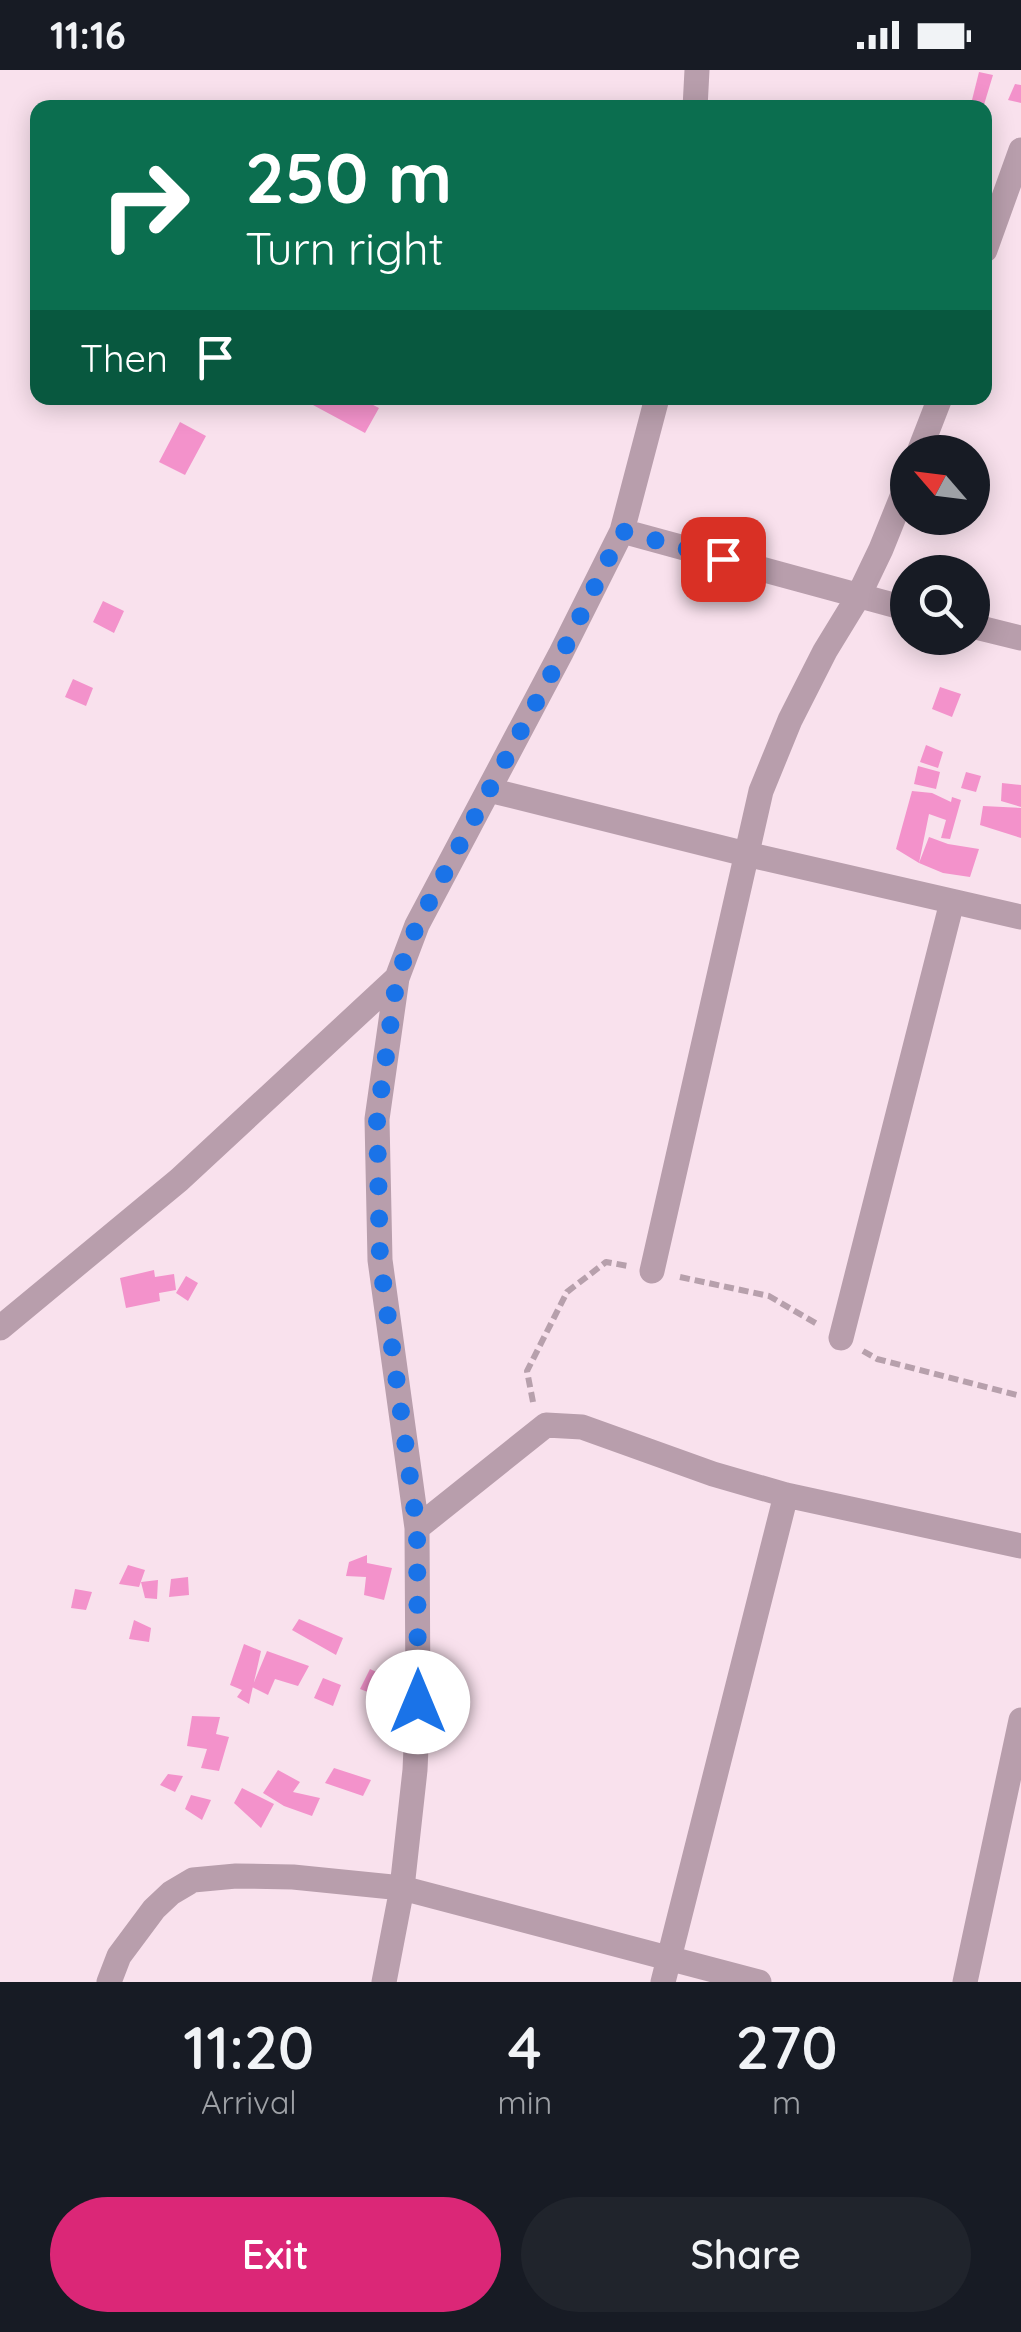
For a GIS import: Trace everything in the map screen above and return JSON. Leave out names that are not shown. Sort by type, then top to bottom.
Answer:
[{"type":"street","points":[[695,100],[697,70]]},
{"type":"street","points":[[992,231],[1021,150]]},
{"type":"street","points":[[384,1982],[402,1888],[418,1702],[417,1528],[380,1260],[377,1120],[397,978],[417,925],[562,654],[622,531],[655,405]]},
{"type":"street","points":[[926,435],[937,405]]},
{"type":"street","points":[[652,1271],[761,791],[790,720],[858,597],[890,527]]},
{"type":"street","points":[[622,531],[890,605]]},
{"type":"street","points":[[990,630],[1021,638]]},
{"type":"street","points":[[489,790],[746,854],[1021,916]]},
{"type":"street","points":[[841,1338],[952,902]]},
{"type":"street","points":[[0,1328],[179,1180],[397,978]]},
{"type":"street","points":[[417,1528],[546,1424],[582,1427],[786,1495],[1021,1546]]},
{"type":"street","points":[[665,1970],[786,1495]]},
{"type":"street","points":[[964,1982],[1021,1720]]},
{"type":"street","points":[[108,1982],[119,1956],[154,1908],[171,1893],[193,1880],[236,1876],[294,1877],[402,1888],[665,1970],[760,1982]]},
{"type":"path","points":[[546,1424],[530,1396],[526,1370],[567,1292],[606,1262],[769,1296],[877,1359],[1021,1396]]},
{"type":"building","points":[[979,72],[993,75],[985,100],[972,100]]},
{"type":"building","points":[[1015,84],[1021,85],[1021,103],[1008,100]]},
{"type":"building","points":[[313,405],[379,408],[365,433]]},
{"type":"building","points":[[180,422],[206,436],[185,475],[159,462]]},
{"type":"building","points":[[103,601],[124,611],[114,633],[93,622]]},
{"type":"building","points":[[73,679],[93,688],[86,706],[65,697]]},
{"type":"building","points":[[940,687],[961,694],[952,717],[932,709]]},
{"type":"building","points":[[926,745],[943,752],[938,768],[920,762]]},
{"type":"building","points":[[918,766],[940,772],[936,789],[914,784]]},
{"type":"building","points":[[966,772],[981,776],[976,792],[961,788]]},
{"type":"building","points":[[1002,783],[1021,785],[1021,807],[1001,801]]},
{"type":"building","points":[[912,791],[932,793],[951,802],[952,797],[961,800],[950,839],[941,838],[946,820],[929,814],[919,863],[896,849]]},
{"type":"building","points":[[983,806],[1021,808],[1021,838],[980,825]]},
{"type":"building","points":[[929,837],[979,849],[970,877],[943,873],[919,863]]},
{"type":"building","points":[[154,1270],[155,1277],[174,1274],[176,1290],[159,1293],[160,1301],[126,1308],[120,1278]]},
{"type":"building","points":[[186,1276],[198,1283],[188,1301],[176,1293]]},
{"type":"building","points":[[367,1555],[367,1563],[392,1568],[384,1600],[364,1595],[366,1577],[346,1576],[349,1562]]},
{"type":"building","points":[[128,1565],[145,1570],[139,1587],[119,1584]]},
{"type":"building","points":[[188,1577],[189,1595],[169,1597],[171,1579]]},
{"type":"building","points":[[158,1580],[157,1599],[145,1598],[141,1582]]},
{"type":"building","points":[[75,1589],[92,1592],[86,1610],[71,1608]]},
{"type":"building","points":[[299,1619],[343,1638],[336,1655],[292,1630]]},
{"type":"building","points":[[134,1620],[151,1628],[149,1642],[129,1639]]},
{"type":"building","points":[[244,1644],[261,1651],[249,1704],[237,1697],[242,1690],[230,1685]]},
{"type":"building","points":[[267,1651],[309,1666],[298,1686],[275,1679],[268,1695],[252,1687]]},
{"type":"building","points":[[370,1669],[387,1677],[383,1698],[360,1689]]},
{"type":"building","points":[[323,1678],[341,1685],[333,1706],[314,1698]]},
{"type":"building","points":[[192,1716],[220,1717],[216,1734],[229,1737],[219,1771],[201,1768],[207,1749],[187,1746]]},
{"type":"building","points":[[334,1768],[371,1780],[363,1796],[325,1783]]},
{"type":"building","points":[[278,1770],[300,1782],[293,1792],[320,1798],[312,1816],[263,1793]]},
{"type":"building","points":[[168,1774],[183,1776],[175,1792],[160,1785]]},
{"type":"building","points":[[242,1788],[274,1804],[261,1828],[234,1803]]},
{"type":"building","points":[[191,1795],[211,1800],[202,1820],[185,1809]]},
{"type":"route","points":[[418,1702],[417,1528],[380,1260],[377,1120],[397,978],[417,925],[562,654],[622,531],[723,559]]}]
